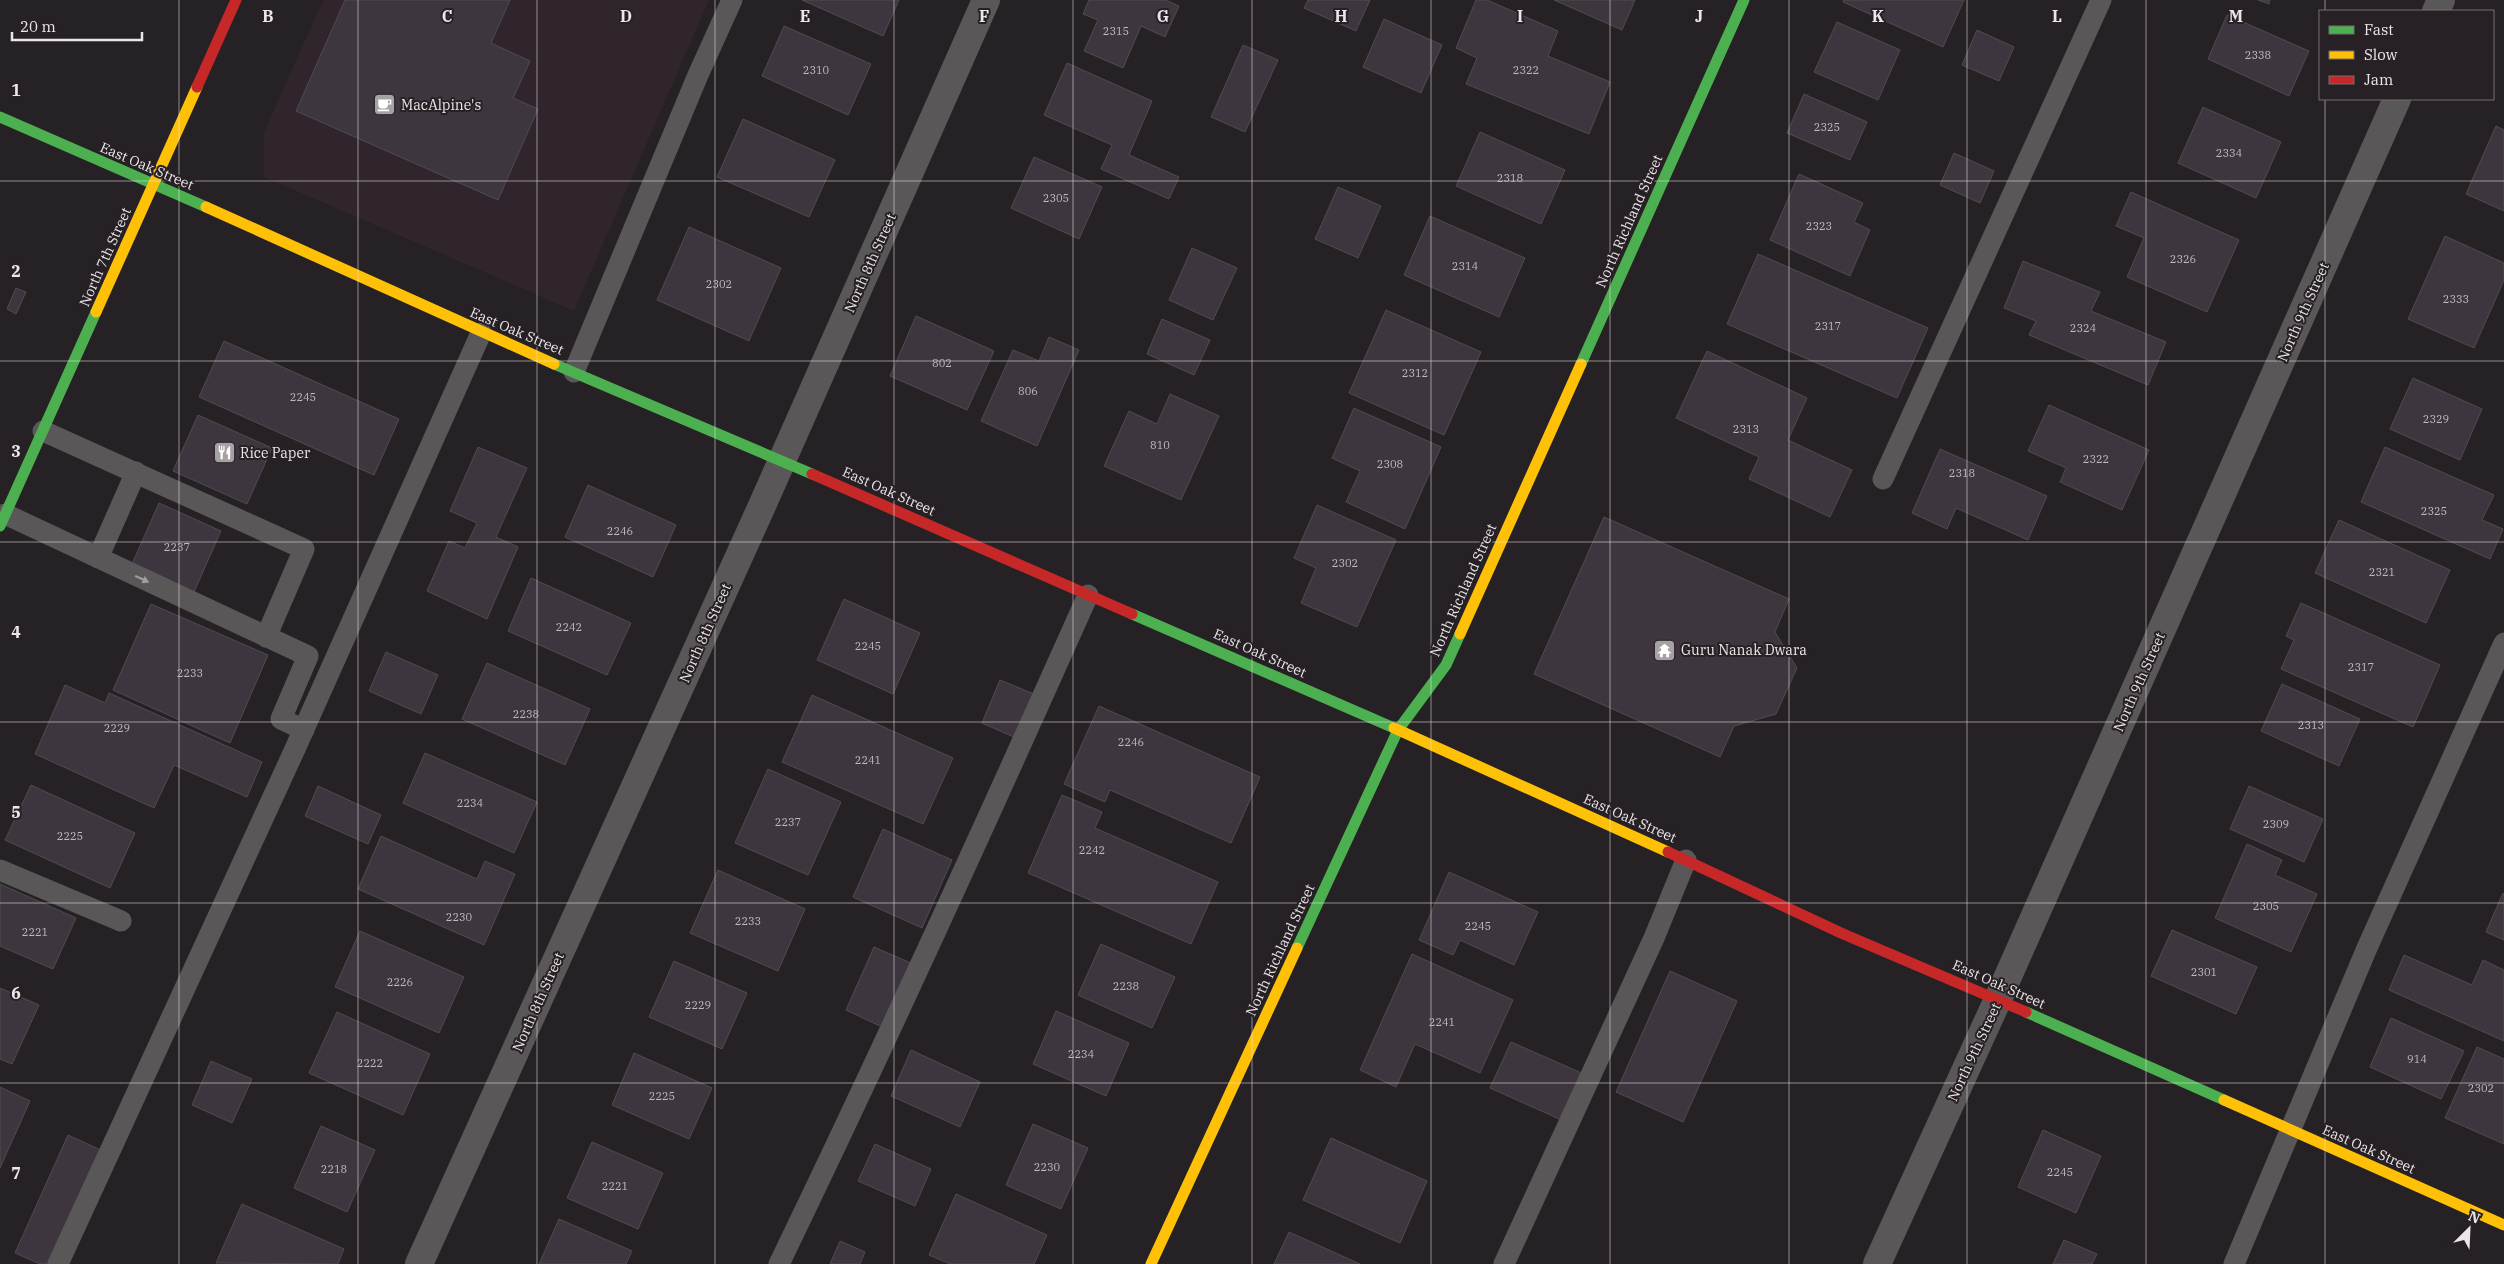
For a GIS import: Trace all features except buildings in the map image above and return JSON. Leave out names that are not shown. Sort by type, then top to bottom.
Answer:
[{"type":"street","name":"North 7th Street","points":[[3,520],[236,0]]},
{"type":"street","name":"North 8th Street","points":[[419,1264],[782,461],[986,0]]},
{"type":"street","name":"North Richland Street","points":[[1152,1264],[1398,730],[1446,665],[1744,0]]},
{"type":"street","name":"North 9th Street","points":[[1877,1264],[1998,999],[2398,100]]},
{"type":"street","name":"East Oak Street","points":[[0,117],[235,220],[481,333],[782,461],[1398,730],[1686,860],[1841,933],[1998,999],[2504,1225]]},
{"type":"lane","points":[[574,372],[698,75],[732,0]]},
{"type":"lane","points":[[1883,479],[2101,0]]},
{"type":"lane","points":[[58,1264],[304,730],[481,333]]},
{"type":"lane","points":[[43,431],[304,549],[266,637]]},
{"type":"lane","points":[[98,558],[136,472]]},
{"type":"lane","points":[[3,520],[98,558],[308,656],[281,719],[304,730]]},
{"type":"lane","points":[[779,1264],[857,1102],[1010,771],[1088,595]]},
{"type":"lane","points":[[2234,1264],[2368,948],[2504,643]]},
{"type":"lane","points":[[1504,1264],[1656,932],[1686,860]]},
{"type":"lane","points":[[0,870],[121,921]]},
{"type":"shaded area","points":[[323,0],[709,0],[574,311],[264,177],[264,132]]},
{"type":"traffic: fast","points":[[1581,364],[1744,0]]},
{"type":"traffic: fast","points":[[0,117],[206,207]]},
{"type":"traffic: fast","points":[[0,526],[96,312]]},
{"type":"traffic: fast","points":[[554,364],[812,474]]},
{"type":"traffic: fast","points":[[1132,614],[1394,728]]},
{"type":"traffic: fast","points":[[1297,948],[1398,730],[1446,665],[1460,634]]},
{"type":"traffic: fast","points":[[2026,1012],[2224,1100]]},
{"type":"traffic: slow","points":[[96,312],[197,87]]},
{"type":"traffic: slow","points":[[206,207],[554,364]]},
{"type":"traffic: slow","points":[[1460,634],[1581,364]]},
{"type":"traffic: slow","points":[[1394,728],[1668,852]]},
{"type":"traffic: slow","points":[[1151,1264],[1297,948]]},
{"type":"traffic: slow","points":[[2224,1100],[2504,1225]]},
{"type":"traffic: jam","points":[[197,87],[236,0]]},
{"type":"traffic: jam","points":[[812,474],[1132,614]]},
{"type":"traffic: jam","points":[[1668,852],[1841,933],[2026,1012]]},
{"type":"place","name":"MacAlpine's","points":[[385,105]]},
{"type":"place","name":"Rice Paper","points":[[224,453]]},
{"type":"place","name":"Guru Nanak Dwara","points":[[1665,650]]}]
